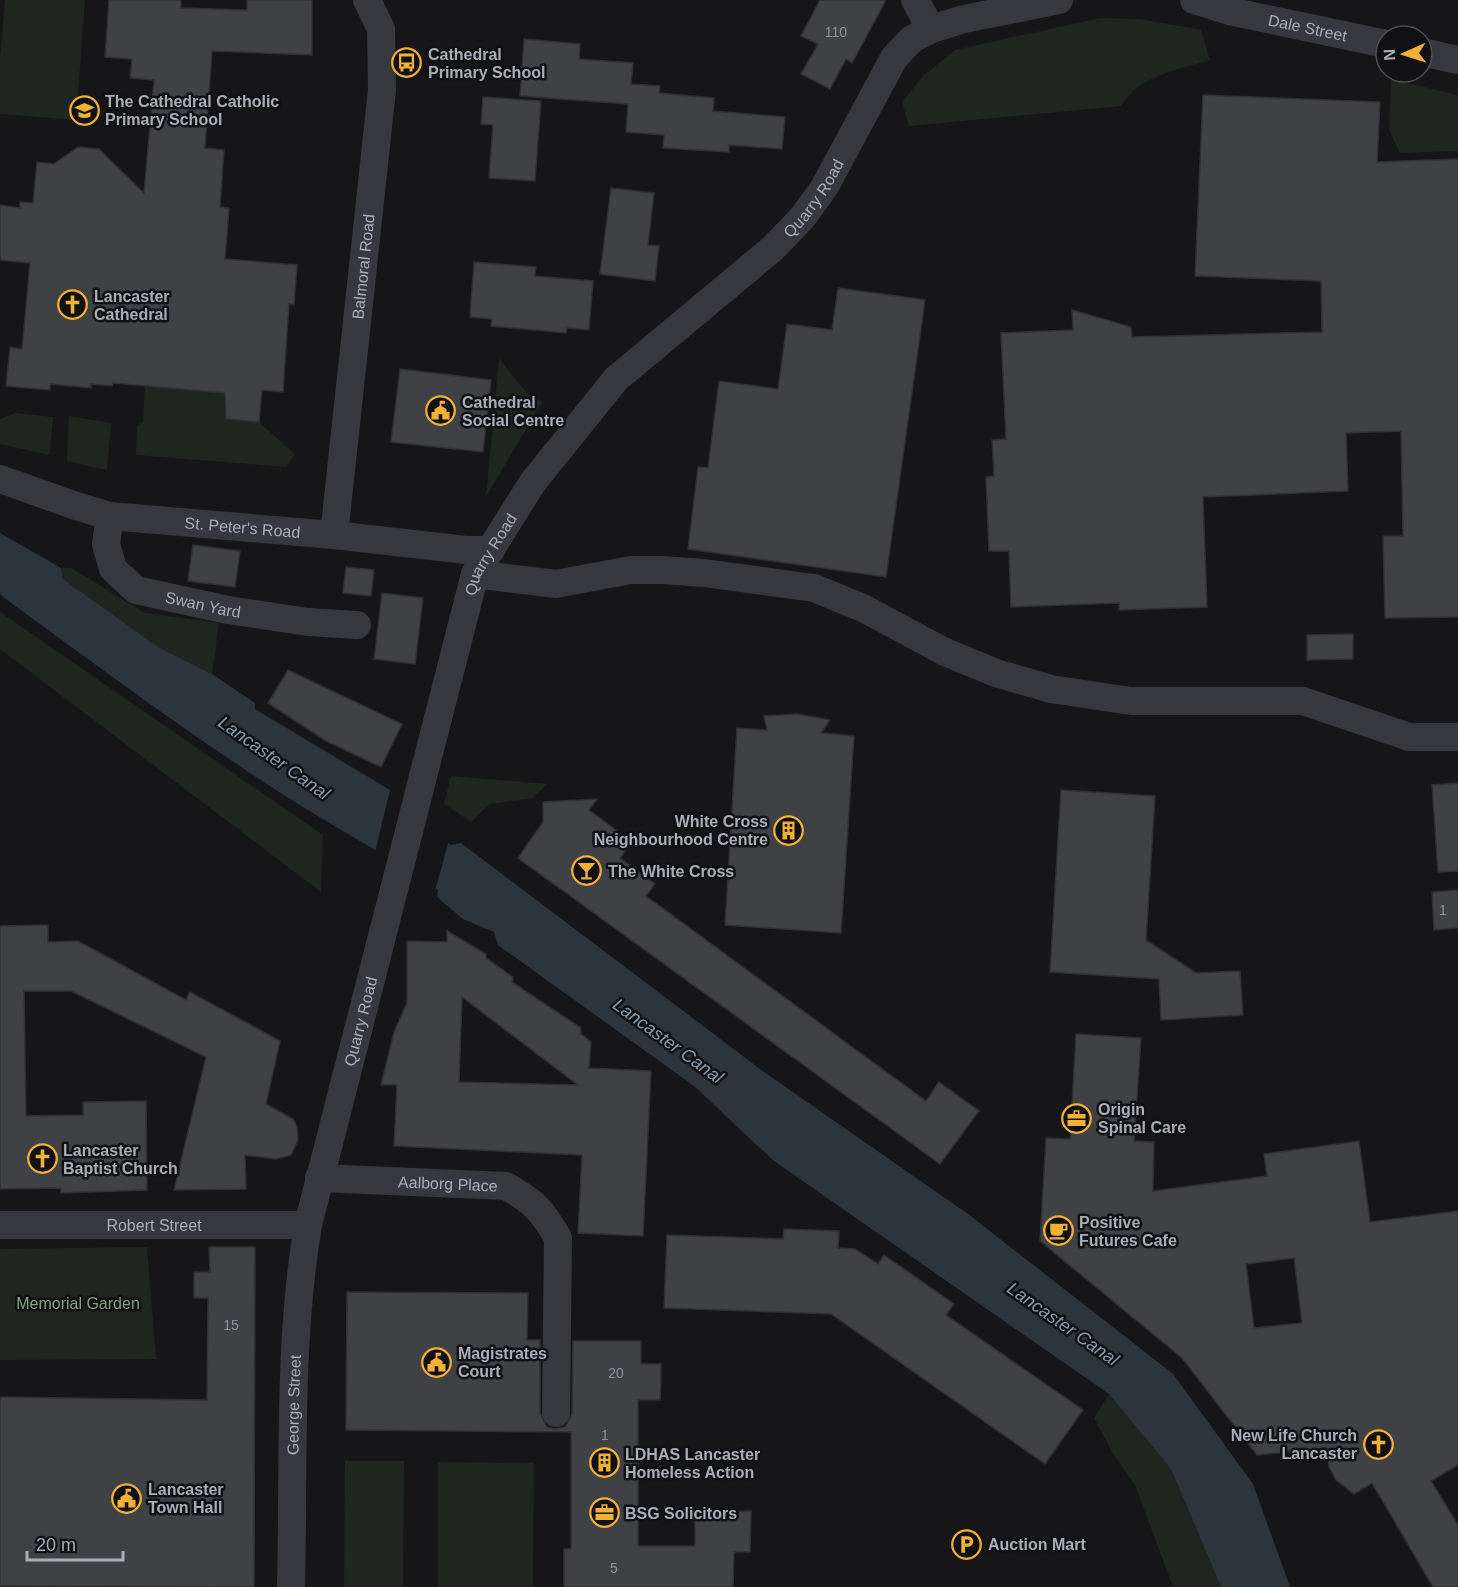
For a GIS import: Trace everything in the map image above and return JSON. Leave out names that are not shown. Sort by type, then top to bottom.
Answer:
[{"type":"street","name":"Balmoral Road","points":[[334,535],[382,90],[381,29],[368,0]]},
{"type":"street","points":[[915,0],[931,28],[1059,0]]},
{"type":"street","name":"Dale Street","points":[[1194,0],[1229,11],[1374,41]]},
{"type":"street","name":"Quarry Road","points":[[308,1225],[476,574],[533,482],[616,380],[772,249],[802,218],[824,188],[894,58],[912,39],[931,28]]},
{"type":"street","points":[[1434,55],[1458,60]]},
{"type":"street","name":"St. Peter's Road","points":[[0,479],[110,516],[334,535],[466,550],[491,550]]},
{"type":"street","name":"Swan Yard","points":[[110,516],[106,544],[113,569],[135,590],[308,622],[357,625]]},
{"type":"street","points":[[476,574],[556,584],[631,570],[662,570],[705,573],[814,588],[863,608],[943,651],[996,673],[1051,688],[1131,701],[1303,701],[1409,737],[1458,737]]},
{"type":"street","name":"Aalborg Place","points":[[319,1178],[506,1186],[530,1199],[544,1212],[558,1238],[556,1413]]},
{"type":"street","name":"Robert Street","points":[[0,1225],[308,1225]]},
{"type":"street","name":"George Street","points":[[291,1587],[295,1343],[298,1285],[308,1225]]},
{"type":"green space","points":[[5,0],[85,0],[76,120],[0,114],[0,60]]},
{"type":"green space","points":[[1100,18],[1141,19],[1201,30],[1210,60],[1149,80],[1138,87],[1121,106],[909,126],[902,102],[923,76],[955,50]]},
{"type":"green space","points":[[1391,84],[1412,84],[1458,95],[1458,151],[1400,153],[1389,130]]},
{"type":"green space","points":[[499,358],[525,391],[542,402],[486,497]]},
{"type":"green space","points":[[145,386],[225,393],[226,419],[259,422],[295,454],[286,467],[136,455],[137,426],[143,422]]},
{"type":"green space","points":[[15,413],[53,417],[50,455],[0,444],[0,419]]},
{"type":"green space","points":[[69,416],[111,423],[107,470],[67,461]]},
{"type":"green space","points":[[61,568],[71,568],[145,613],[219,623],[212,674],[158,647],[63,579]]},
{"type":"green space","points":[[0,612],[323,835],[321,892],[0,649]]},
{"type":"green space","points":[[451,776],[547,784],[533,798],[490,804],[471,822],[444,804]]},
{"type":"green space","name":"Memorial Garden","points":[[147,1247],[156,1359],[0,1360],[0,1249]]},
{"type":"green space","points":[[1109,1394],[1171,1469],[1221,1587],[1173,1587],[1135,1485],[1112,1452],[1094,1418]]},
{"type":"green space","points":[[345,1461],[404,1461],[403,1587],[344,1587]]},
{"type":"green space","points":[[438,1462],[534,1463],[533,1587],[438,1587]]},
{"type":"water","name":"Lancaster Canal","points":[[0,533],[61,568],[63,579],[158,647],[212,674],[255,703],[255,709],[390,790],[396,804],[451,845],[461,843],[764,1072],[968,1214],[1173,1374],[1253,1484],[1290,1587],[1221,1587],[1171,1469],[1109,1394],[774,1161],[694,1086],[498,945],[494,932],[463,919],[437,897],[438,890],[287,797],[216,750],[7,600],[0,594]]},
{"type":"pier","points":[[390,790],[399,802],[449,840],[435,891],[375,852]]},
{"type":"building","points":[[109,0],[181,0],[181,8],[247,10],[247,0],[312,0],[312,55],[212,51],[205,148],[224,150],[220,207],[229,208],[225,259],[297,265],[294,305],[289,304],[283,392],[262,390],[259,422],[226,419],[225,393],[113,383],[112,386],[91,384],[91,388],[50,384],[50,390],[6,386],[10,347],[22,349],[30,263],[0,260],[0,205],[20,208],[20,202],[33,203],[37,162],[54,164],[78,147],[99,149],[144,193],[154,80],[130,78],[132,59],[105,57]]},
{"type":"building","points":[[820,0],[886,0],[852,63],[846,59],[830,89],[801,74],[818,44],[801,36]]},
{"type":"building","points":[[524,39],[580,44],[579,59],[633,63],[631,84],[660,86],[659,93],[714,98],[713,111],[785,117],[782,149],[729,145],[729,152],[663,148],[664,135],[626,132],[628,104],[520,96]]},
{"type":"building","points":[[1203,95],[1380,102],[1377,162],[1458,159],[1458,617],[1385,618],[1383,536],[1403,536],[1401,431],[1346,433],[1348,491],[1203,497],[1207,607],[1119,610],[1119,603],[1011,607],[1009,551],[989,551],[986,477],[994,476],[992,440],[1006,439],[1001,333],[1073,330],[1072,310],[1131,327],[1132,337],[1322,332],[1321,281],[1195,276]]},
{"type":"building","points":[[483,97],[541,101],[535,181],[489,178],[493,125],[481,124]]},
{"type":"building","points":[[611,188],[654,193],[648,245],[659,246],[655,281],[600,274]]},
{"type":"building","points":[[474,262],[536,267],[535,276],[593,281],[589,330],[567,328],[566,333],[491,326],[492,319],[470,317]]},
{"type":"building","points":[[838,288],[925,300],[886,577],[688,549],[698,467],[708,468],[719,381],[778,389],[787,324],[832,330]]},
{"type":"building","name":"Cathedral Social Centre","points":[[400,369],[491,380],[483,452],[391,442]]},
{"type":"building","points":[[193,545],[240,551],[235,587],[188,581]]},
{"type":"building","points":[[346,567],[374,570],[371,596],[343,593]]},
{"type":"building","points":[[382,593],[423,598],[415,664],[374,659]]},
{"type":"building","points":[[1353,634],[1353,659],[1307,660],[1307,635]]},
{"type":"building","points":[[288,670],[402,724],[381,767],[326,741],[268,703]]},
{"type":"building","name":"White Cross Neighbourhood Centre","points":[[797,714],[830,720],[821,733],[854,736],[841,933],[725,925],[737,728],[767,730],[764,716]]},
{"type":"building","points":[[1458,783],[1458,871],[1438,872],[1432,785]]},
{"type":"building","points":[[1061,790],[1155,796],[1146,940],[1196,973],[1240,971],[1243,1015],[1161,1020],[1159,979],[1050,972]]},
{"type":"building","points":[[597,799],[589,810],[632,842],[620,858],[655,884],[646,896],[926,1101],[939,1082],[979,1111],[940,1164],[518,858],[543,822],[543,802]]},
{"type":"building","points":[[1458,890],[1458,928],[1434,930],[1432,892]]},
{"type":"building","points":[[48,925],[48,942],[78,941],[186,1000],[190,992],[280,1041],[266,1104],[293,1119],[297,1127],[298,1140],[291,1155],[276,1159],[245,1155],[246,1189],[174,1190],[206,1057],[71,991],[24,991],[26,1116],[83,1115],[83,1102],[146,1101],[147,1190],[61,1193],[61,1188],[0,1189],[0,926]]},
{"type":"building","points":[[447,931],[486,954],[486,958],[513,977],[512,982],[581,1028],[581,1034],[591,1042],[589,1068],[651,1071],[643,1236],[578,1233],[582,1155],[394,1146],[397,1085],[381,1085],[394,1032],[407,1003],[407,941],[447,942]],"holes":[[[462,997],[578,1085],[459,1082]]]},
{"type":"building","points":[[1076,1034],[1141,1038],[1134,1141],[1154,1142],[1153,1191],[1267,1176],[1264,1154],[1359,1141],[1370,1222],[1458,1211],[1458,1465],[1431,1481],[1458,1525],[1458,1587],[1433,1587],[1372,1483],[1354,1494],[1336,1480],[1329,1467],[1326,1448],[1257,1455],[1182,1358],[1040,1241],[1046,1138],[1070,1139]],"holes":[[[1294,1258],[1302,1323],[1254,1328],[1246,1264]]]},
{"type":"building","points":[[784,1229],[839,1231],[838,1248],[855,1249],[878,1264],[884,1255],[954,1304],[946,1315],[1083,1410],[1045,1464],[831,1314],[664,1308],[667,1235],[783,1239]]},
{"type":"building","name":"Lancaster Town Hall","points":[[209,1247],[255,1247],[254,1587],[0,1586],[0,1397],[207,1400],[208,1298],[194,1298],[194,1272],[210,1272]]},
{"type":"building","points":[[347,1292],[528,1293],[527,1340],[540,1340],[540,1413],[547,1427],[555,1429],[565,1427],[572,1414],[573,1341],[641,1341],[641,1364],[661,1364],[661,1382],[660,1400],[638,1400],[638,1546],[695,1546],[695,1512],[751,1511],[750,1552],[734,1552],[733,1587],[564,1587],[564,1549],[571,1549],[571,1432],[346,1430]]},
{"type":"place","name":"Cathedral Primary School","points":[[407,63]]},
{"type":"place","name":"The Cathedral Catholic Primary School","points":[[84,110]]},
{"type":"place","name":"Lancaster Cathedral","points":[[73,305]]},
{"type":"place","name":"Cathedral Social Centre","points":[[441,411]]},
{"type":"place","name":"White Cross Neighbourhood Centre","points":[[789,830]]},
{"type":"place","name":"The White Cross","points":[[587,871]]},
{"type":"place","name":"Origin Spinal Care","points":[[1077,1118]]},
{"type":"place","name":"Lancaster Baptist Church","points":[[42,1159]]},
{"type":"place","name":"Positive Futures Cafe","points":[[1058,1231]]},
{"type":"place","name":"Magistrates Court","points":[[437,1362]]},
{"type":"place","name":"New Life Church Lancaster","points":[[1378,1444]]},
{"type":"place","name":"LDHAS Lancaster Homeless Action","points":[[604,1463]]},
{"type":"place","name":"Lancaster Town Hall","points":[[127,1498]]},
{"type":"place","name":"BSG Solicitors","points":[[604,1513]]},
{"type":"place","name":"Auction Mart","points":[[967,1544]]}]
